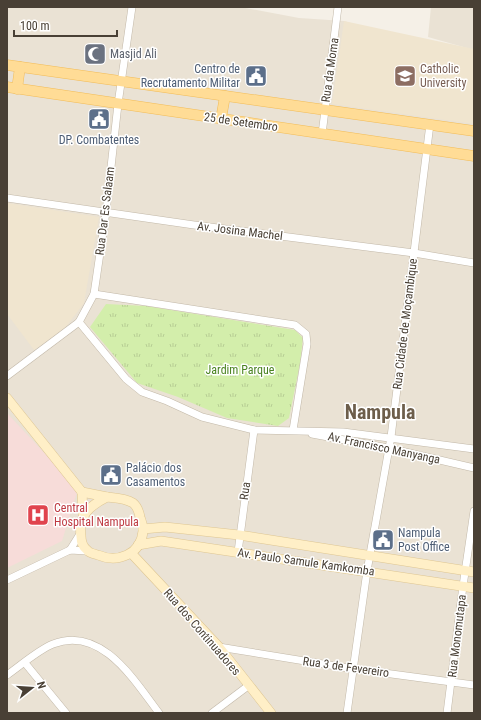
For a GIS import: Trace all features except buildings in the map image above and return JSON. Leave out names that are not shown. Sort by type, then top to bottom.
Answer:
[{"type":"main road","name":"25 de Setembro","points":[[7,65],[474,131]]},
{"type":"main road","points":[[12,88],[20,67]]},
{"type":"main road","name":"25 de Setembro","points":[[12,88],[474,156]]},
{"type":"main road","points":[[221,119],[225,96]]},
{"type":"main road","points":[[7,398],[82,492],[83,514],[80,534],[82,543],[87,550],[106,559],[117,559],[132,554],[138,545],[143,529],[139,512],[134,504],[124,499],[82,492]]},
{"type":"main road","points":[[83,514],[94,503],[107,497]]},
{"type":"main road","name":"Av. Paulo Samule Kamkomba","points":[[143,529],[165,526],[470,572]]},
{"type":"main road","name":"Av. Paulo Samule Kamkomba","points":[[138,545],[161,541],[474,588]]},
{"type":"main road","name":"Rua dos Continuadores","points":[[132,554],[218,648],[271,713]]},
{"type":"street","name":"Rua Dar Es Salaam","points":[[7,376],[79,322],[94,294],[132,7]]},
{"type":"street","name":"Rua da Moma","points":[[322,134],[338,7]]},
{"type":"street","name":"Rua Cidade de Moçambique","points":[[346,713],[354,669],[367,571],[391,437],[430,124]]},
{"type":"street","name":"Av. Josina Machel","points":[[7,198],[414,253],[474,263]]},
{"type":"street","points":[[94,294],[295,325],[306,334],[307,344],[293,430]]},
{"type":"street","name":"Av. Francisco Manyanga","points":[[79,322],[126,379],[142,392],[167,401],[202,417],[254,430],[343,432],[391,437],[474,449]]},
{"type":"street","name":"Rua","points":[[238,552],[254,430]]},
{"type":"street","name":"Av. Francisco Manyanga","points":[[293,430],[388,448],[474,468]]},
{"type":"street","name":"Rua Monomutapa","points":[[447,713],[452,682],[462,586],[470,572],[474,511]]},
{"type":"street","points":[[70,550],[80,534]]},
{"type":"street","points":[[7,580],[70,550],[87,550]]},
{"type":"street","points":[[7,675],[51,645],[74,640],[89,642],[109,654],[135,682],[159,713]]},
{"type":"street","name":"Rua 3 de Fevereiro","points":[[218,648],[354,669],[474,685]]},
{"type":"street","points":[[25,663],[66,713]]},
{"type":"street","points":[[212,713],[248,686]]},
{"type":"shaded area","points":[[7,7],[240,7],[299,18],[344,21],[474,60],[474,713],[7,713]]},
{"type":"shaded area","points":[[431,7],[474,7],[474,50],[428,37]]},
{"type":"shaded area","name":"Catholic University","points":[[344,21],[474,49],[474,124],[332,104]]},
{"type":"shaded area","points":[[7,203],[99,217],[84,303],[63,331],[34,350],[7,314]]},
{"type":"shaded area","name":"Central Hospital Nampula","points":[[7,413],[78,489],[62,541],[7,568]]},
{"type":"green space","name":"Jardim Parque","points":[[106,304],[146,306],[295,330],[303,338],[300,364],[289,418],[278,426],[227,418],[178,397],[137,383],[90,327]]},
{"type":"place","name":"Masjid Ali","points":[[95,54]]},
{"type":"place","name":"Centro de Recrutamento Militar","points":[[256,76]]},
{"type":"place","name":"Catholic University","points":[[405,76]]},
{"type":"place","name":"DP. Combatentes","points":[[99,119]]},
{"type":"place","name":"Palácio dos Casamentos","points":[[111,475]]},
{"type":"place","name":"Central Hospital Nampula","points":[[38,515]]},
{"type":"place","name":"Nampula Post Office","points":[[383,540]]},
{"type":"district","name":"Nampula","points":[[380,412]]}]
